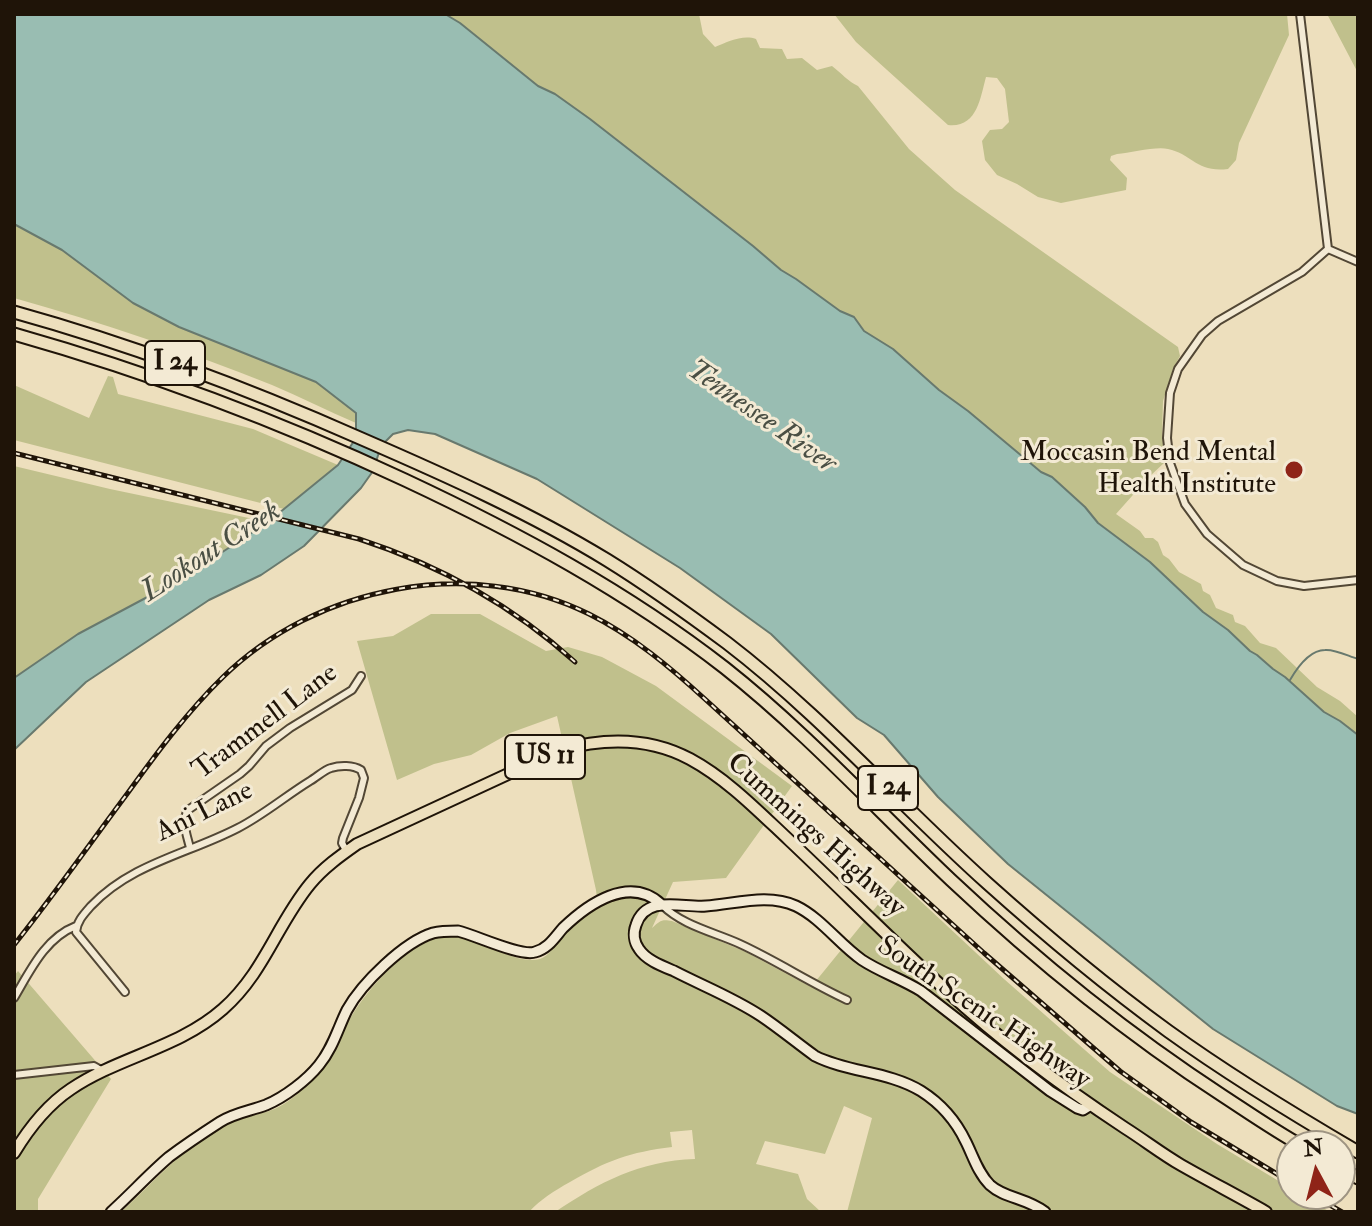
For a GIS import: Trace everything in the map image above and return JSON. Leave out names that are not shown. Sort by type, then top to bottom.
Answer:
[{"type":"highway","name":"I 24","points":[[14,312],[184,366],[332,426],[552,529],[606,560],[668,600],[782,686],[984,880],[1082,964],[1167,1030],[1235,1077],[1358,1152]]},
{"type":"highway","name":"I 24","points":[[14,334],[181,387],[326,445],[483,517],[623,596],[682,636],[778,713],[1016,940],[1158,1052],[1277,1130]]},
{"type":"main road","name":"Cummings Highway","points":[[14,1153],[23,1137],[49,1107],[68,1091],[103,1071],[190,1032],[239,994],[310,884],[333,861],[357,844],[560,750],[610,741],[635,742],[687,758],[714,774],[772,824],[948,993],[1021,1053],[1091,1105],[1178,1163],[1266,1212]]},
{"type":"main road","name":"South Scenic Highway","points":[[111,1212],[172,1156],[238,1112],[268,1104],[290,1091],[318,1067],[331,1048],[358,993],[385,965],[419,940],[433,933],[458,931],[531,954],[544,948],[580,912],[601,899],[635,891],[661,904],[700,907],[760,900],[794,905],[860,959],[921,991],[1050,1091],[1077,1108],[1083,1110],[1091,1105]]},
{"type":"main road","points":[[661,904],[648,910],[637,923],[635,941],[645,956],[746,1007],[826,1062],[892,1078],[920,1091],[943,1108],[954,1121],[981,1174],[990,1185],[1035,1204],[1045,1212]]},
{"type":"street","points":[[1300,14],[1328,249]]},
{"type":"street","points":[[1328,249],[1358,262]]},
{"type":"street","points":[[1328,249],[1302,272],[1218,321],[1202,335],[1178,369],[1170,393],[1167,438],[1170,463],[1185,504],[1207,534],[1243,565],[1277,581],[1304,586],[1358,580]]},
{"type":"street","name":"Trammell Lane","points":[[190,848],[184,825],[188,810],[240,774],[266,746],[290,728],[352,690],[361,676]]},
{"type":"street","name":"Ani Lane","points":[[14,998],[43,951],[76,926],[92,905],[116,884],[156,862],[239,828],[330,768],[357,767],[361,770],[363,785],[342,843],[347,852]]},
{"type":"street","points":[[661,904],[684,921],[737,942],[847,1000]]},
{"type":"street","points":[[76,926],[76,932],[125,992]]},
{"type":"street","points":[[14,1075],[94,1066],[103,1071]]},
{"type":"green space","points":[[445,14],[699,14],[703,34],[715,47],[740,38],[756,39],[760,48],[782,49],[787,59],[802,58],[817,70],[832,66],[858,86],[909,149],[955,190],[1178,347],[1180,356],[1163,401],[1165,462],[1116,514],[1145,538],[1158,542],[1163,555],[1179,572],[1201,584],[1216,608],[1233,615],[1235,622],[1245,626],[1260,643],[1276,648],[1317,687],[1358,717],[1358,735],[1324,712],[1285,677],[1250,652],[1150,562],[1098,523],[1052,478],[864,331],[853,317],[781,270],[590,119],[538,86]]},
{"type":"green space","points":[[834,14],[1287,14],[1289,35],[1239,143],[1236,160],[1228,169],[1202,166],[1176,151],[1163,148],[1117,154],[1110,160],[1127,178],[1126,190],[1061,203],[1038,197],[997,175],[985,160],[982,141],[990,130],[1002,129],[1009,122],[1005,89],[997,78],[986,77],[979,103],[971,117],[958,125],[948,125],[856,42]]},
{"type":"green space","points":[[1327,14],[1358,14],[1358,73]]},
{"type":"green space","points":[[14,224],[62,250],[133,303],[179,327],[316,382],[356,413],[356,423],[272,385],[208,361],[14,298]]},
{"type":"green space","points":[[108,376],[113,377],[118,394],[253,429],[338,465],[284,509],[14,440],[14,385],[89,418]]},
{"type":"green space","points":[[14,466],[268,522],[183,578],[14,678]]},
{"type":"green space","points":[[431,614],[480,614],[546,651],[568,647],[602,657],[656,686],[792,786],[726,878],[673,882],[652,928],[661,921],[672,921],[746,952],[811,987],[898,880],[1110,1072],[1276,1179],[1276,1210],[1330,1212],[847,1212],[872,1118],[844,1106],[825,1154],[765,1141],[756,1164],[798,1174],[807,1199],[821,1212],[555,1212],[621,1175],[656,1164],[695,1159],[692,1130],[670,1132],[672,1147],[619,1158],[595,1168],[553,1192],[529,1212],[121,1212],[182,1154],[209,1134],[234,1121],[276,1108],[299,1093],[328,1062],[351,1017],[367,994],[387,971],[422,944],[448,936],[476,942],[516,957],[540,959],[578,921],[598,907],[557,716],[510,733],[471,755],[434,764],[397,780],[357,641],[393,636]]},
{"type":"green space","points":[[18,971],[111,1079],[38,1199],[38,1212],[14,1212],[14,976]]},
{"type":"water","name":"Tennessee River","points":[[14,14],[445,14],[538,86],[590,119],[781,270],[840,311],[854,317],[864,331],[893,349],[939,390],[1041,472],[1052,477],[1098,523],[1150,562],[1203,612],[1324,712],[1358,735],[1358,1114],[1337,1106],[1213,1029],[1008,864],[938,797],[884,735],[857,718],[771,634],[680,568],[537,479],[435,434],[408,430],[393,434],[381,446],[373,471],[361,488],[304,546],[261,575],[209,600],[86,682],[14,750],[14,678],[78,634],[183,578],[268,522],[338,465],[356,438],[356,413],[316,382],[179,327],[133,303],[62,250],[14,224]]},
{"type":"waterway","points":[[1290,680],[1304,660],[1319,651],[1333,651],[1358,659]]},
{"type":"railway","points":[[14,453],[389,549],[446,574],[500,605],[575,662]]},
{"type":"railway","points":[[14,945],[184,719],[223,677],[261,646],[303,620],[349,602],[397,589],[446,584],[495,586],[543,596],[589,614],[650,653],[1120,1071],[1191,1122],[1276,1173]]},
{"type":"place","name":"Moccasin Bend Mental Health Institute","points":[[1294,470]]},
{"type":"water label","name":"Lookout Creek","points":[[212,553]]}]
